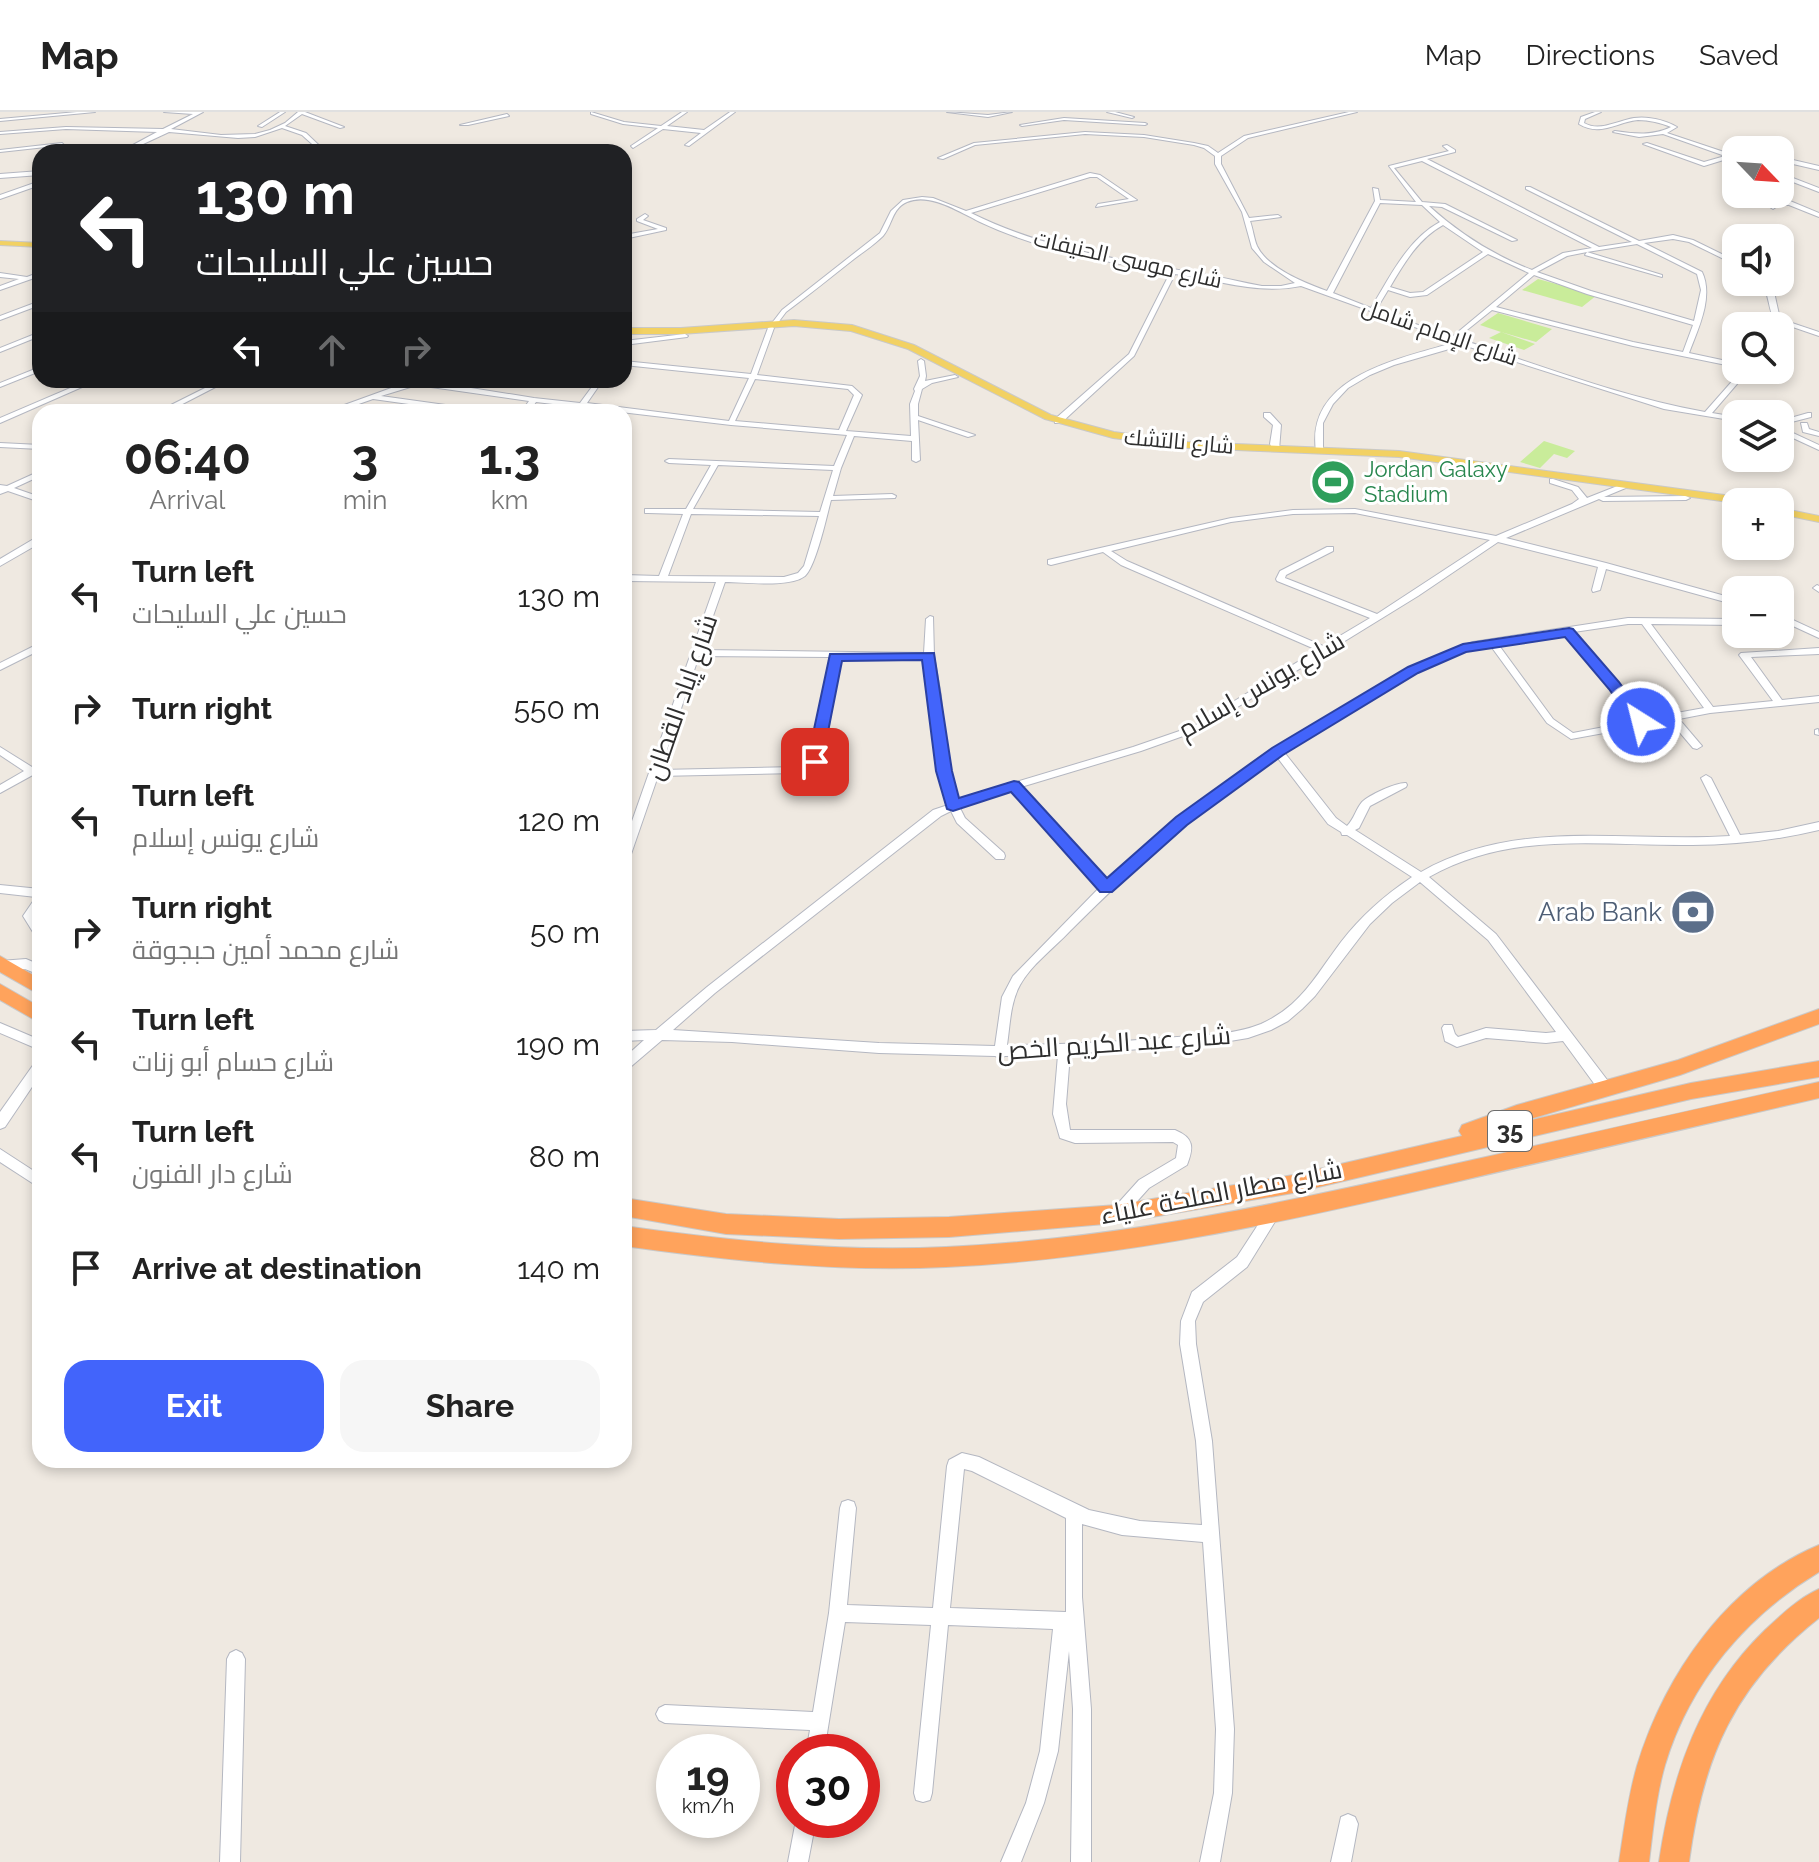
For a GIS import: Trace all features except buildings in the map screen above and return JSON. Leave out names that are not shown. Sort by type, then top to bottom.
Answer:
[{"type":"highway","points":[[2,964],[32,983]]},
{"type":"highway","points":[[0,991],[32,1011]]},
{"type":"highway","name":"35","points":[[1445,1146],[1471,1130],[1517,1113],[1680,1067],[1819,1016]]},
{"type":"highway","name":"شارع مطار الملكة علياء","points":[[632,1208],[726,1224],[852,1230],[987,1225],[1117,1214],[1293,1184],[1445,1146],[1691,1091],[1819,1069]]},
{"type":"highway","name":"شارع مطار الملكة علياء","points":[[632,1237],[724,1250],[910,1258],[1092,1245],[1235,1223],[1819,1090]]},
{"type":"highway","points":[[1634,1862],[1644,1794],[1657,1745],[1692,1675],[1709,1649],[1763,1593],[1819,1558]]},
{"type":"highway","points":[[1679,1855],[1692,1771],[1702,1741],[1726,1693],[1760,1650],[1790,1622],[1819,1602]]},
{"type":"main road","points":[[2,243],[32,245]]},
{"type":"main road","name":"شارع نالتشك","points":[[632,333],[822,324],[866,331],[911,347],[1051,425],[1121,443],[1204,451],[1377,458],[1722,498]]},
{"type":"main road","name":"شارع نالتشك","points":[[632,333],[685,336],[773,326],[855,333],[883,342],[1058,421],[1094,432],[1155,442],[1399,454],[1722,502]]},
{"type":"main road","points":[[1794,510],[1819,513]]},
{"type":"main road","points":[[1794,513],[1819,519]]},
{"type":"street","points":[[0,120],[93,112]]},
{"type":"street","points":[[166,112],[200,113]]},
{"type":"street","points":[[260,126],[283,112]]},
{"type":"street","points":[[0,133],[86,128],[168,130],[240,137],[283,127],[301,112],[342,127]]},
{"type":"street","points":[[633,147],[685,112]]},
{"type":"street","points":[[687,145],[733,112]]},
{"type":"street","points":[[799,112],[852,112]]},
{"type":"street","points":[[872,112],[897,114]]},
{"type":"street","points":[[949,112],[988,116],[1005,112]]},
{"type":"street","points":[[1051,119],[1058,112]]},
{"type":"street","points":[[1109,112],[1136,118],[1145,124]]},
{"type":"street","points":[[941,158],[974,144],[1060,134],[1144,136],[1206,147],[1218,155],[1246,137],[1355,112]]},
{"type":"street","points":[[1599,112],[1583,118],[1581,123],[1597,129],[1638,119],[1675,127],[1663,133],[1639,136],[1615,132]]},
{"type":"street","points":[[1645,112],[1679,119]]},
{"type":"street","points":[[139,144],[200,113]]},
{"type":"street","points":[[593,113],[623,123],[705,132]]},
{"type":"street","points":[[459,133],[461,122],[480,123],[491,116],[507,114],[507,126]]},
{"type":"street","points":[[1022,125],[1051,119],[1145,124]]},
{"type":"street","points":[[1144,136],[1145,124]]},
{"type":"street","points":[[283,127],[304,134],[315,144]]},
{"type":"street","points":[[62,144],[86,128]]},
{"type":"street","points":[[1663,133],[1722,153]]},
{"type":"street","points":[[1645,144],[1703,164],[1722,161]]},
{"type":"street","points":[[1445,146],[1453,151],[1391,168],[1442,223],[1485,250],[1534,273],[1697,324]]},
{"type":"street","points":[[2,152],[32,148]]},
{"type":"street","name":"شارع الإمام شامل","points":[[1218,155],[1217,161],[1245,212],[1259,253],[1300,284],[1644,401],[1722,417]]},
{"type":"street","points":[[1421,158],[1598,249]]},
{"type":"street","points":[[1794,162],[1819,168]]},
{"type":"street","points":[[0,176],[32,173]]},
{"type":"street","points":[[961,212],[1090,175],[1098,176],[1134,200],[1098,206]]},
{"type":"street","points":[[1794,180],[1819,190]]},
{"type":"street","points":[[0,197],[32,186]]},
{"type":"street","points":[[1528,188],[1703,276],[1697,324],[1685,355]]},
{"type":"street","points":[[1329,294],[1378,201],[1375,189]]},
{"type":"street","points":[[19,191],[32,194]]},
{"type":"street","name":"شارع موسى الحنيفات","points":[[773,326],[784,311],[882,234],[889,216],[902,202],[935,199],[961,212],[1048,244],[1173,272],[1270,288],[1300,284]]},
{"type":"street","points":[[1378,201],[1452,208],[1514,239],[1508,243]]},
{"type":"street","points":[[1794,206],[1819,215]]},
{"type":"street","points":[[632,235],[664,229],[639,220],[645,216]]},
{"type":"street","points":[[1246,220],[1278,217]]},
{"type":"street","points":[[1373,310],[1418,242],[1432,227],[1442,223]]},
{"type":"street","points":[[1454,338],[1557,257],[1637,242],[1680,238],[1722,257]]},
{"type":"street","points":[[1387,288],[1410,295],[1425,294],[1495,245]]},
{"type":"street","points":[[1580,252],[1660,276]]},
{"type":"street","points":[[1058,421],[1132,355],[1173,272]]},
{"type":"street","points":[[0,275],[27,278]]},
{"type":"street","points":[[0,288],[32,276]]},
{"type":"street","points":[[1773,296],[1773,314],[1777,320],[1819,334]]},
{"type":"street","points":[[0,318],[32,306]]},
{"type":"street","points":[[1493,308],[1722,362]]},
{"type":"street","points":[[731,423],[773,326]]},
{"type":"street","points":[[632,342],[685,336]]},
{"type":"street","points":[[0,350],[32,337]]},
{"type":"street","points":[[1319,449],[1321,415],[1336,394],[1379,370],[1466,342]]},
{"type":"street","points":[[916,460],[915,417],[917,389],[923,376],[921,361]]},
{"type":"street","points":[[632,364],[754,375],[854,389],[858,395],[825,514],[808,566],[801,575],[784,580],[632,578]]},
{"type":"street","points":[[0,385],[32,372]]},
{"type":"street","points":[[0,376],[12,381]]},
{"type":"street","points":[[917,389],[933,380],[955,377]]},
{"type":"street","points":[[1707,414],[1734,384]]},
{"type":"street","points":[[36,404],[75,388]]},
{"type":"street","points":[[177,404],[210,388]]},
{"type":"street","points":[[350,404],[396,388]]},
{"type":"street","points":[[451,388],[572,404]]},
{"type":"street","points":[[370,396],[425,404]]},
{"type":"street","points":[[531,404],[534,400]]},
{"type":"street","points":[[2,418],[32,406]]},
{"type":"street","points":[[1806,425],[1815,406]]},
{"type":"street","points":[[632,411],[916,439]]},
{"type":"street","points":[[1267,415],[1277,425],[1276,448]]},
{"type":"street","points":[[915,417],[971,435]]},
{"type":"street","points":[[1794,425],[1819,425]]},
{"type":"street","points":[[1794,425],[1806,425],[1819,434]]},
{"type":"street","points":[[1806,425],[1819,447]]},
{"type":"street","points":[[1794,434],[1819,447]]},
{"type":"street","points":[[0,446],[32,446]]},
{"type":"street","points":[[669,461],[837,468]]},
{"type":"street","points":[[663,577],[688,512],[715,464]]},
{"type":"street","points":[[2,489],[32,476]]},
{"type":"street","points":[[1553,481],[1572,487],[1581,494],[1583,499],[1575,506]]},
{"type":"street","name":"شارع يونس إسلام","points":[[632,1058],[909,832],[953,805],[1197,728],[1497,539],[1621,487]]},
{"type":"street","points":[[2,489],[32,498]]},
{"type":"street","points":[[829,498],[892,496]]},
{"type":"street","points":[[1595,500],[1686,498]]},
{"type":"street","points":[[1051,562],[1231,520],[1332,510],[1394,516],[1497,539],[1722,598]]},
{"type":"street","points":[[648,511],[825,514]]},
{"type":"street","points":[[0,563],[32,544]]},
{"type":"street","points":[[1330,549],[1283,573],[1280,579],[1377,617]]},
{"type":"street","points":[[1106,551],[1124,563],[1324,650]]},
{"type":"street","points":[[1596,590],[1603,565]]},
{"type":"street","name":"شارع إياد القطان","points":[[632,838],[721,580]]},
{"type":"street","points":[[930,619],[929,656],[944,771],[953,805],[961,820],[1000,856]]},
{"type":"street","points":[[1000,1053],[1008,997],[1017,979],[1106,888],[1181,821],[1278,751],[1426,664],[1473,645],[1569,632],[1591,625],[1644,620],[1722,622]]},
{"type":"street","points":[[1644,620],[1710,710]]},
{"type":"street","points":[[1794,623],[1819,635]]},
{"type":"street","points":[[1794,626],[1801,626]]},
{"type":"street","points":[[1569,632],[1641,722]]},
{"type":"street","points":[[1494,644],[1550,721],[1569,735],[1583,736],[1710,710],[1819,699]]},
{"type":"street","points":[[0,667],[32,650]]},
{"type":"street","points":[[1780,703],[1744,655],[1819,651]]},
{"type":"street","points":[[695,653],[929,656]]},
{"type":"street","points":[[656,773],[797,770],[810,766],[815,762],[821,739],[835,657]]},
{"type":"street","points":[[1672,717],[1697,746]]},
{"type":"street","points":[[0,750],[32,767]]},
{"type":"street","points":[[1278,751],[1327,816],[1346,832],[1421,877],[1492,937],[1606,1089]]},
{"type":"street","points":[[3,788],[32,771]]},
{"type":"street","points":[[1706,778],[1737,840]]},
{"type":"street","points":[[1346,832],[1355,825],[1366,804],[1402,785]]},
{"type":"street","points":[[1014,786],[1106,888]]},
{"type":"street","name":"شارع عبد الكريم الخص","points":[[632,1036],[658,1034],[1000,1053],[1064,1051],[1246,1034],[1275,1023],[1298,1008],[1314,991],[1358,929],[1421,877],[1464,855],[1521,842],[1737,840],[1819,826]]},
{"type":"street","points":[[0,889],[32,892]]},
{"type":"street","points":[[2,964],[32,967]]},
{"type":"street","points":[[0,1028],[32,1042]]},
{"type":"street","points":[[1448,1028],[1449,1037],[1457,1042],[1486,1033],[1546,1038],[1567,1036]]},
{"type":"street","points":[[1064,1051],[1064,1079],[1058,1107],[1065,1134],[1073,1137],[1175,1136],[1185,1142],[1182,1161],[1139,1189],[1117,1214]]},
{"type":"street","points":[[0,1123],[32,1077]]},
{"type":"street","points":[[0,1155],[32,1177]]},
{"type":"street","points":[[1139,1189],[1142,1204],[1150,1209]]},
{"type":"street","points":[[1210,1862],[1223,1793],[1226,1751],[1204,1441],[1188,1344],[1189,1311],[1203,1290],[1242,1262],[1272,1215]]},
{"type":"street","points":[[1235,1223],[1258,1239]]},
{"type":"street","points":[[923,1793],[951,1484],[958,1462],[973,1463],[1074,1513],[1103,1523],[1210,1534]]},
{"type":"street","points":[[817,1734],[838,1613],[848,1508]]},
{"type":"street","points":[[1011,1862],[1035,1803],[1049,1751],[1069,1621],[1074,1513]]},
{"type":"street","points":[[838,1613],[1069,1621]]},
{"type":"street","points":[[1069,1621],[1082,1709],[1081,1862]]},
{"type":"street","points":[[230,1862],[236,1659]]},
{"type":"street","points":[[665,1714],[819,1721]]},
{"type":"street","points":[[1341,1862],[1348,1824]]},
{"type":"street","points":[[798,1862],[803,1838]]},
{"type":"green space","points":[[1538,279],[1597,295],[1582,307],[1522,290]]},
{"type":"green space","points":[[1498,313],[1552,329],[1536,342],[1480,325]]},
{"type":"green space","points":[[1501,332],[1535,344],[1524,350],[1489,338]]},
{"type":"green space","points":[[1544,441],[1575,451],[1567,458],[1554,454],[1540,468],[1520,462]]},
{"type":"place","name":"Jordan Galaxy Stadium","points":[[1333,482]]},
{"type":"place","name":"Arab Bank","points":[[1693,912]]},
{"type":"route","points":[[815,762],[835,657],[929,656],[939,743],[953,805],[1014,786],[1106,888],[1181,821],[1278,751],[1413,670],[1463,648],[1569,632],[1641,722]]}]
